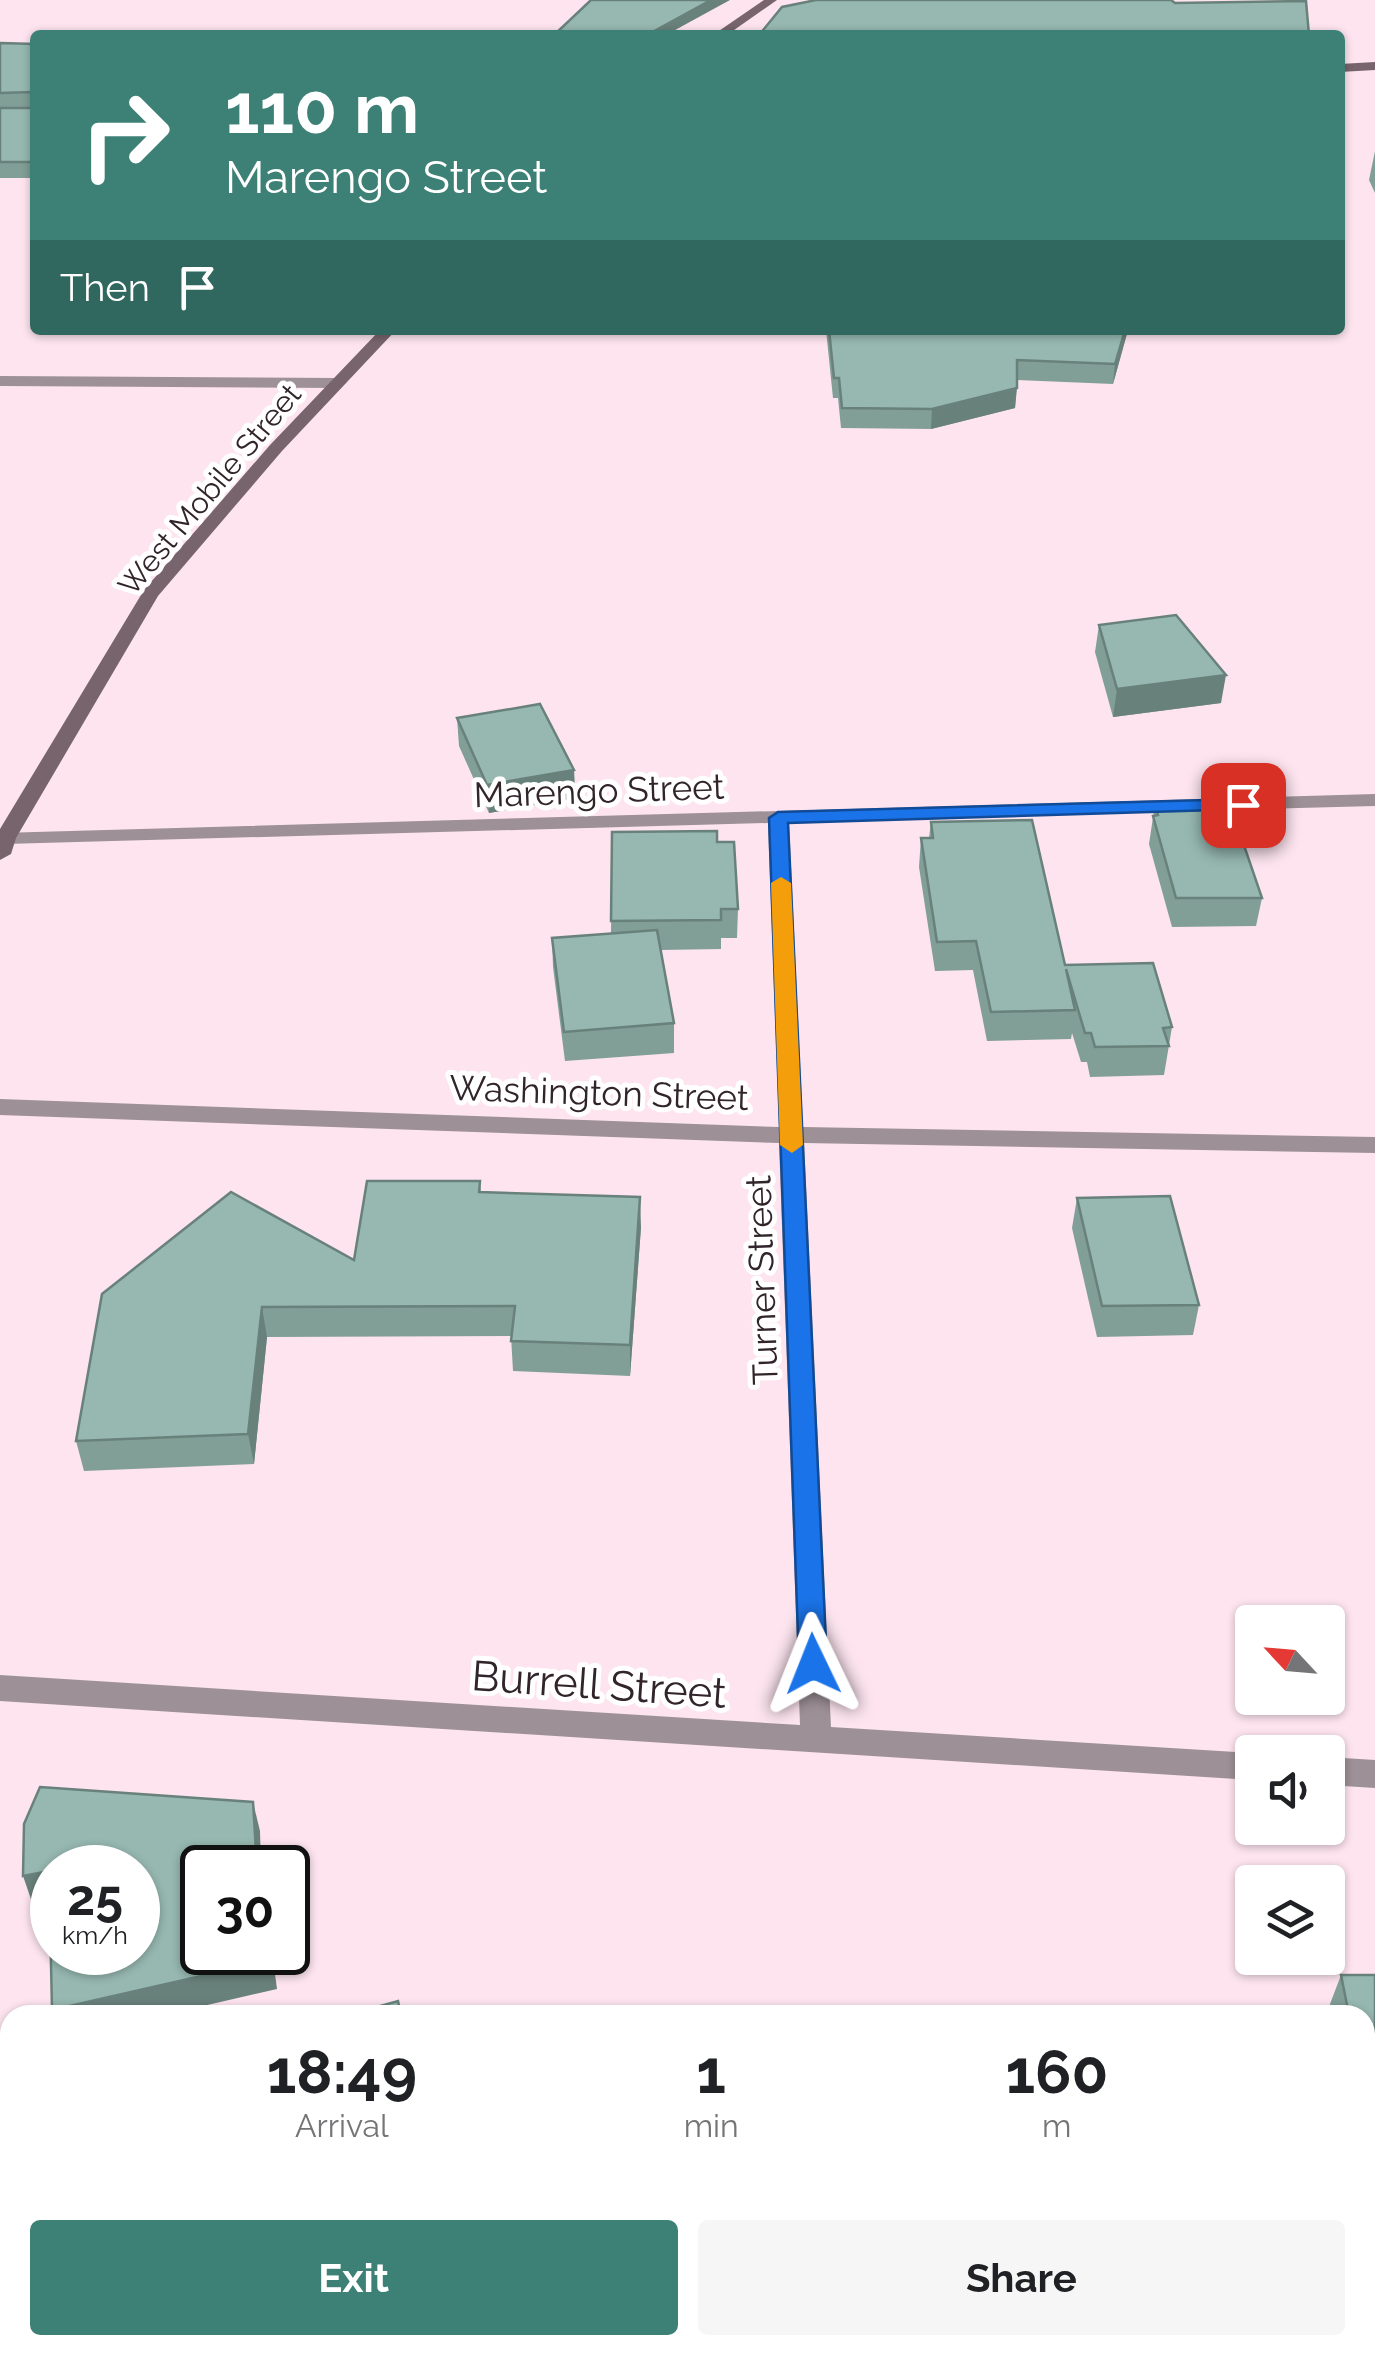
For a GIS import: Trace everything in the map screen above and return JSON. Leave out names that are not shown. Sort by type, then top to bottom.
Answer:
[{"type":"street","points":[[727,30],[770,0]]},
{"type":"street","points":[[1345,68],[1375,66]]},
{"type":"street","name":"West Mobile Street","points":[[2,846],[150,594],[276,448],[383,335]]},
{"type":"street","points":[[0,381],[338,384]]},
{"type":"street","name":"Marengo Street","points":[[2,846],[1375,800]]},
{"type":"street","name":"Turner Street","points":[[778,818],[816,1740]]},
{"type":"street","name":"Washington Street","points":[[0,1107],[791,1135],[1375,1145]]},
{"type":"street","name":"Burrell Street","points":[[0,1688],[1235,1766]]},
{"type":"street","points":[[1345,1773],[1375,1774]]},
{"type":"building","points":[[591,0],[711,0],[656,30],[559,30]]},
{"type":"building","points":[[816,0],[1306,1],[1309,30],[763,30],[782,7]]},
{"type":"building","points":[[0,43],[30,44],[30,92],[0,93]]},
{"type":"building","points":[[0,108],[30,108],[30,162],[0,162]]},
{"type":"building","points":[[830,335],[1124,335],[1115,364],[1017,360],[1017,388],[932,409],[842,408],[839,378],[834,378]]},
{"type":"building","points":[[1176,615],[1226,675],[1117,689],[1099,625]]},
{"type":"building","points":[[540,704],[574,770],[487,785],[457,718]]},
{"type":"building","points":[[1155,804],[1222,804],[1226,816],[1234,816],[1262,898],[1176,898],[1153,816],[1158,815]]},
{"type":"building","points":[[1032,820],[1065,965],[1153,963],[1172,1027],[1163,1028],[1169,1046],[1095,1047],[1091,1033],[1085,1033],[1066,969],[1075,1010],[991,1012],[976,941],[937,942],[921,838],[933,838],[931,822]]},
{"type":"building","points":[[717,831],[717,842],[734,842],[738,909],[721,909],[721,920],[611,921],[612,832]]},
{"type":"building","points":[[657,930],[674,1023],[564,1032],[552,938]]},
{"type":"building","points":[[367,1181],[480,1181],[479,1192],[640,1197],[630,1345],[511,1341],[515,1306],[262,1307],[248,1434],[76,1441],[102,1294],[231,1192],[354,1260]]},
{"type":"building","points":[[1170,1196],[1199,1305],[1102,1306],[1077,1198]]},
{"type":"building","points":[[40,1787],[253,1802],[256,1845],[180,1845],[180,1975],[205,1975],[74,2005],[52,2005],[51,1975],[160,1975],[160,1845],[30,1845],[30,1875],[23,1876],[24,1824]]},
{"type":"building","points":[[1341,1975],[1375,1975],[1375,2005],[1347,2005]]},
{"type":"slow traffic","points":[[781,883],[792,1145]]},
{"type":"route","points":[[813,1664],[778,818],[1243,805]]}]
